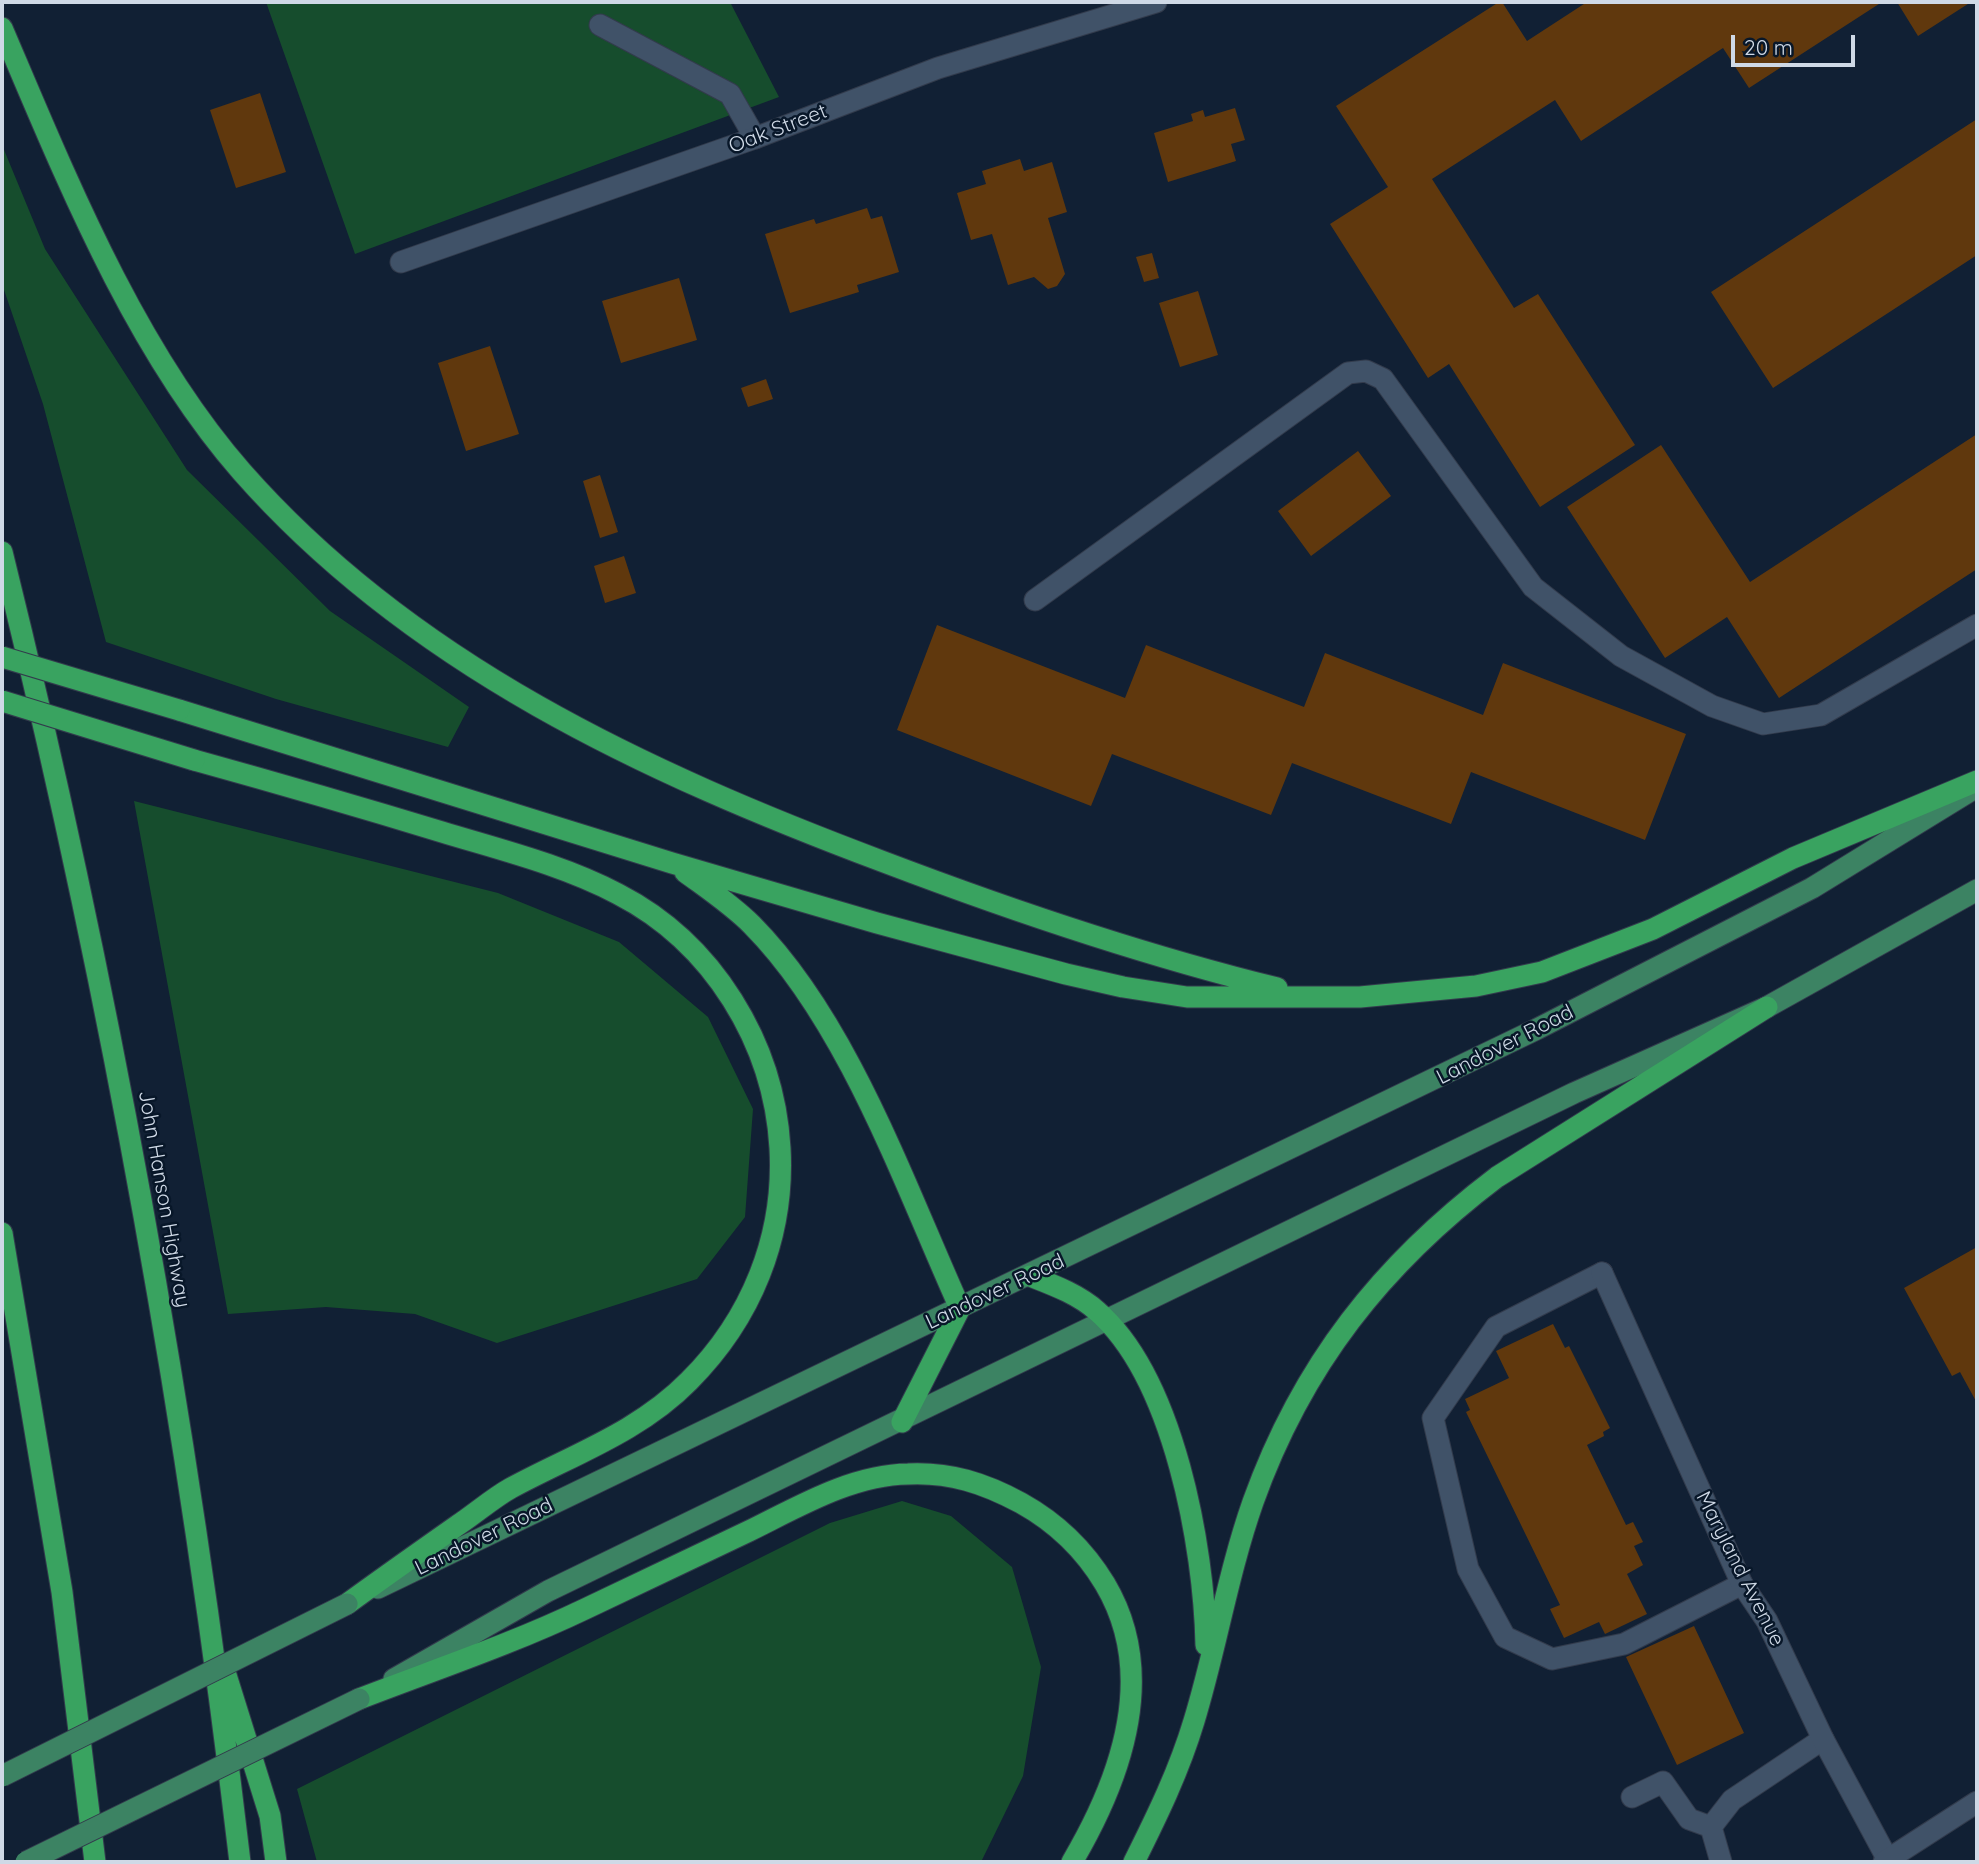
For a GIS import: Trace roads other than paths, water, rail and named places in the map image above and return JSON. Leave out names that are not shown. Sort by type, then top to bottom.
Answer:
[{"type":"highway","points":[[2,29],[106,257],[163,360],[204,423],[240,470],[321,555],[402,620],[539,708],[674,776],[758,813],[927,878],[1108,941],[1185,965],[1310,996]]},
{"type":"highway","name":"John Hanson Highway","points":[[2,552],[53,765],[131,1146],[208,1617],[240,1862]]},
{"type":"highway","points":[[2,657],[672,863],[951,944],[1123,987],[1187,997],[1421,993],[1542,972],[1653,929],[1793,858],[1977,784]]},
{"type":"highway","points":[[2,702],[517,855],[621,895],[672,930],[719,978],[755,1041],[769,1076],[778,1117],[781,1163],[778,1204],[770,1244],[742,1313],[710,1360],[660,1407],[626,1430],[509,1489],[347,1604]]},
{"type":"highway","points":[[672,863],[751,924],[805,990],[851,1070],[960,1308],[902,1422]]},
{"type":"highway","points":[[1134,1862],[1178,1769],[1252,1504],[1270,1458],[1317,1367],[1371,1292],[1428,1231],[1497,1177],[1767,1007]]},
{"type":"highway","points":[[2,1233],[62,1592],[95,1862]]},
{"type":"highway","points":[[1030,1276],[1074,1295],[1108,1321],[1144,1376],[1183,1475],[1205,1604],[1206,1668]]},
{"type":"highway","points":[[359,1699],[559,1622],[833,1491],[905,1474],[947,1475],[975,1481],[1010,1497],[1063,1531],[1086,1555],[1120,1614],[1129,1653],[1132,1691],[1128,1732],[1115,1776],[1099,1813],[1072,1862]]},
{"type":"highway","points":[[208,1617],[270,1816],[276,1862]]},
{"type":"main road","name":"Landover Road","points":[[2,1776],[347,1604],[1415,1090],[1812,888],[1977,784]]},
{"type":"main road","points":[[26,1862],[359,1699],[548,1591],[902,1422],[1574,1093],[1767,1007],[1977,891]]},
{"type":"street","name":"Oak Street","points":[[401,262],[755,138],[937,68],[1156,2]]},
{"type":"street","points":[[600,25],[730,94],[755,138]]},
{"type":"street","points":[[1035,600],[1348,373],[1366,371],[1383,379],[1533,587],[1621,656],[1712,706],[1763,724],[1821,715],[1977,625]]},
{"type":"street","name":"Maryland Avenue","points":[[1742,1584],[1624,1644],[1552,1659],[1505,1637],[1468,1569],[1433,1419],[1496,1327],[1602,1273],[1742,1584],[1767,1621],[1823,1739],[1886,1861]]},
{"type":"street","points":[[1712,1827],[1732,1800],[1823,1739]]},
{"type":"street","points":[[1632,1797],[1663,1782],[1689,1819],[1712,1827]]},
{"type":"street","points":[[1886,1861],[1977,1802]]},
{"type":"street","points":[[1712,1827],[1721,1862]]}]
